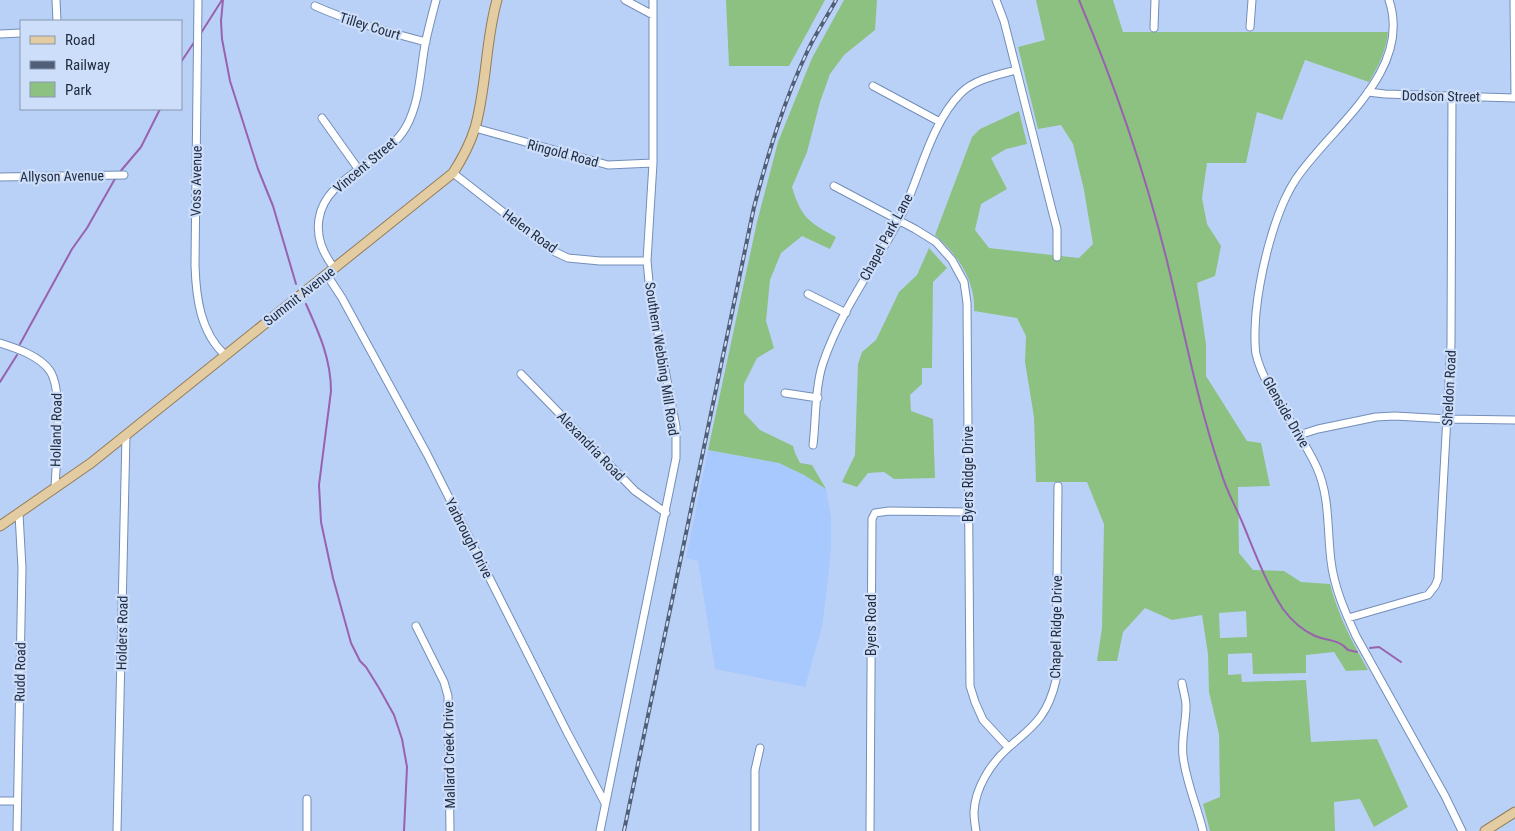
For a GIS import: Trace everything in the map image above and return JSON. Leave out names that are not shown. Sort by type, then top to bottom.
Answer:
[{"type":"main road","name":"Summit Avenue","points":[[0,526],[91,463],[454,173],[467,150],[475,128],[482,93],[488,39],[497,0]]},
{"type":"main road","points":[[1485,831],[1515,812]]},
{"type":"street","points":[[56,0],[57,20]]},
{"type":"street","name":"Voss Avenue","points":[[198,0],[196,292],[205,326],[219,350],[225,355]]},
{"type":"street","name":"Vincent Street","points":[[334,268],[322,248],[317,227],[319,214],[328,196],[385,151],[405,128],[412,113],[417,93],[436,0]]},
{"type":"street","points":[[625,0],[653,15]]},
{"type":"street","name":"Southern Webbing Mill Road","points":[[600,831],[676,458],[676,427],[650,292],[647,261],[652,164],[654,0]]},
{"type":"street","points":[[996,0],[1004,21],[1054,218],[1058,257]]},
{"type":"street","points":[[1154,28],[1155,0]]},
{"type":"street","points":[[1250,26],[1252,0]]},
{"type":"street","name":"Glenside Drive","points":[[1389,0],[1395,27],[1392,47],[1368,92],[1296,179],[1280,208],[1263,273],[1256,312],[1256,355],[1266,380],[1317,469],[1327,506],[1331,562],[1339,596],[1348,618],[1364,651],[1445,796],[1462,831]]},
{"type":"street","points":[[1514,0],[1515,98]]},
{"type":"street","name":"Tilley Court","points":[[315,6],[365,26],[426,42]]},
{"type":"street","points":[[0,34],[20,33]]},
{"type":"street","name":"Chapel Park Lane","points":[[813,446],[823,363],[846,313],[898,220],[947,109],[962,91],[975,83],[1016,70]]},
{"type":"street","points":[[873,86],[940,122]]},
{"type":"street","name":"Dodson Street","points":[[1368,92],[1515,98]]},
{"type":"street","name":"Sheldon Road","points":[[1348,618],[1428,595],[1435,586],[1440,567],[1448,419],[1452,287],[1452,95]]},
{"type":"street","points":[[322,118],[359,170]]},
{"type":"street","name":"Ringold Road","points":[[475,128],[608,165],[652,164]]},
{"type":"street","name":"Helen Road","points":[[454,173],[553,251],[568,258],[600,261],[647,261]]},
{"type":"street","name":"Allyson Avenue","points":[[0,177],[124,175]]},
{"type":"street","name":"Byers Ridge Drive","points":[[834,186],[936,242],[952,260],[964,282],[967,303],[970,686],[983,720],[1008,747]]},
{"type":"street","name":"Yarbrough Drive","points":[[327,275],[342,298],[427,454],[605,804]]},
{"type":"street","points":[[808,294],[846,313]]},
{"type":"street","name":"Holland Road","points":[[0,343],[37,359],[49,369],[56,382],[58,397],[55,488]]},
{"type":"street","name":"Alexandria Road","points":[[521,374],[635,491],[666,513]]},
{"type":"street","points":[[785,393],[818,398]]},
{"type":"street","points":[[1299,435],[1318,429],[1376,417],[1515,420]]},
{"type":"street","name":"Holders Road","points":[[117,831],[126,435]]},
{"type":"street","name":"Chapel Ridge Drive","points":[[976,831],[974,810],[979,791],[987,774],[997,758],[1026,733],[1042,715],[1050,700],[1056,680],[1058,486]]},
{"type":"street","name":"Byers Road","points":[[870,831],[872,520],[875,514],[889,511],[968,512]]},
{"type":"street","name":"Rudd Road","points":[[17,831],[22,568],[19,514]]},
{"type":"street","name":"Mallard Creek Drive","points":[[416,626],[444,682],[448,696],[450,831]]},
{"type":"street","points":[[1182,683],[1186,705],[1183,755],[1187,781],[1204,831]]},
{"type":"street","points":[[755,831],[755,770],[760,748]]},
{"type":"street","points":[[307,799],[307,831]]},
{"type":"street","points":[[0,801],[17,801]]},
{"type":"shaded area","points":[[708,450],[779,463],[804,475],[826,489],[831,517],[831,549],[828,580],[822,627],[805,687],[715,669],[698,561],[686,558]]},
{"type":"green space","points":[[726,0],[825,0],[789,66],[729,66]]},
{"type":"green space","points":[[844,0],[877,0],[875,30],[844,55],[830,74],[820,102],[807,152],[792,187],[802,212],[807,218],[836,237],[830,249],[802,236],[781,253],[770,280],[766,321],[774,348],[757,358],[744,384],[744,413],[760,430],[793,446],[800,463],[812,465],[826,489],[804,475],[779,463],[708,450],[757,222],[778,142],[812,58]]},
{"type":"green space","points":[[1036,0],[1113,0],[1123,32],[1388,32],[1382,58],[1369,82],[1305,60],[1282,120],[1257,112],[1246,163],[1207,163],[1202,198],[1207,224],[1221,246],[1215,276],[1197,283],[1206,344],[1206,376],[1247,441],[1261,443],[1270,486],[1238,487],[1239,553],[1253,570],[1284,571],[1301,582],[1330,584],[1346,628],[1368,670],[1346,671],[1334,652],[1306,655],[1306,673],[1253,674],[1252,653],[1228,654],[1228,675],[1241,674],[1242,682],[1306,680],[1311,742],[1377,739],[1408,807],[1374,827],[1360,799],[1334,802],[1335,831],[1210,831],[1203,804],[1220,797],[1219,734],[1209,692],[1208,654],[1202,615],[1172,620],[1145,608],[1123,632],[1117,661],[1097,661],[1102,628],[1104,524],[1087,482],[1036,482],[1034,417],[1025,362],[1026,336],[1017,318],[974,311],[972,289],[964,269],[958,259],[935,235],[972,137],[980,129],[1019,111],[1027,144],[1006,149],[991,158],[1007,189],[981,204],[975,230],[989,248],[1079,258],[1093,244],[1084,190],[1073,144],[1061,125],[1038,129],[1018,47],[1045,40]],"holes":[[[1246,611],[1247,637],[1220,638],[1219,613]]]},
{"type":"green space","points":[[929,248],[947,268],[933,282],[932,368],[922,368],[922,384],[910,395],[911,411],[933,419],[935,478],[894,479],[884,472],[868,473],[857,487],[842,482],[855,455],[858,364],[862,352],[876,340],[899,292],[917,275]]},
{"type":"waterway","points":[[201,33],[222,0]]},
{"type":"waterway","points":[[223,0],[222,39],[230,81],[258,169],[273,206],[296,284]]},
{"type":"waterway","points":[[1079,0],[1116,95],[1148,191],[1212,446],[1228,492],[1266,578],[1286,613],[1310,634],[1337,642],[1348,650],[1357,652]]},
{"type":"waterway","points":[[182,60],[195,41]]},
{"type":"waterway","points":[[119,173],[141,147],[160,110]]},
{"type":"waterway","points":[[20,344],[72,249],[87,228],[116,177]]},
{"type":"waterway","points":[[306,304],[327,357],[331,391],[319,485],[321,522],[333,578],[351,643],[360,661],[366,667],[394,715],[402,739],[407,767],[404,831]]},
{"type":"waterway","points":[[0,382],[17,355]]},
{"type":"waterway","points":[[1370,648],[1379,647],[1401,662]]},
{"type":"railway","points":[[624,831],[754,207],[771,147],[791,88],[811,44],[836,0]]}]
